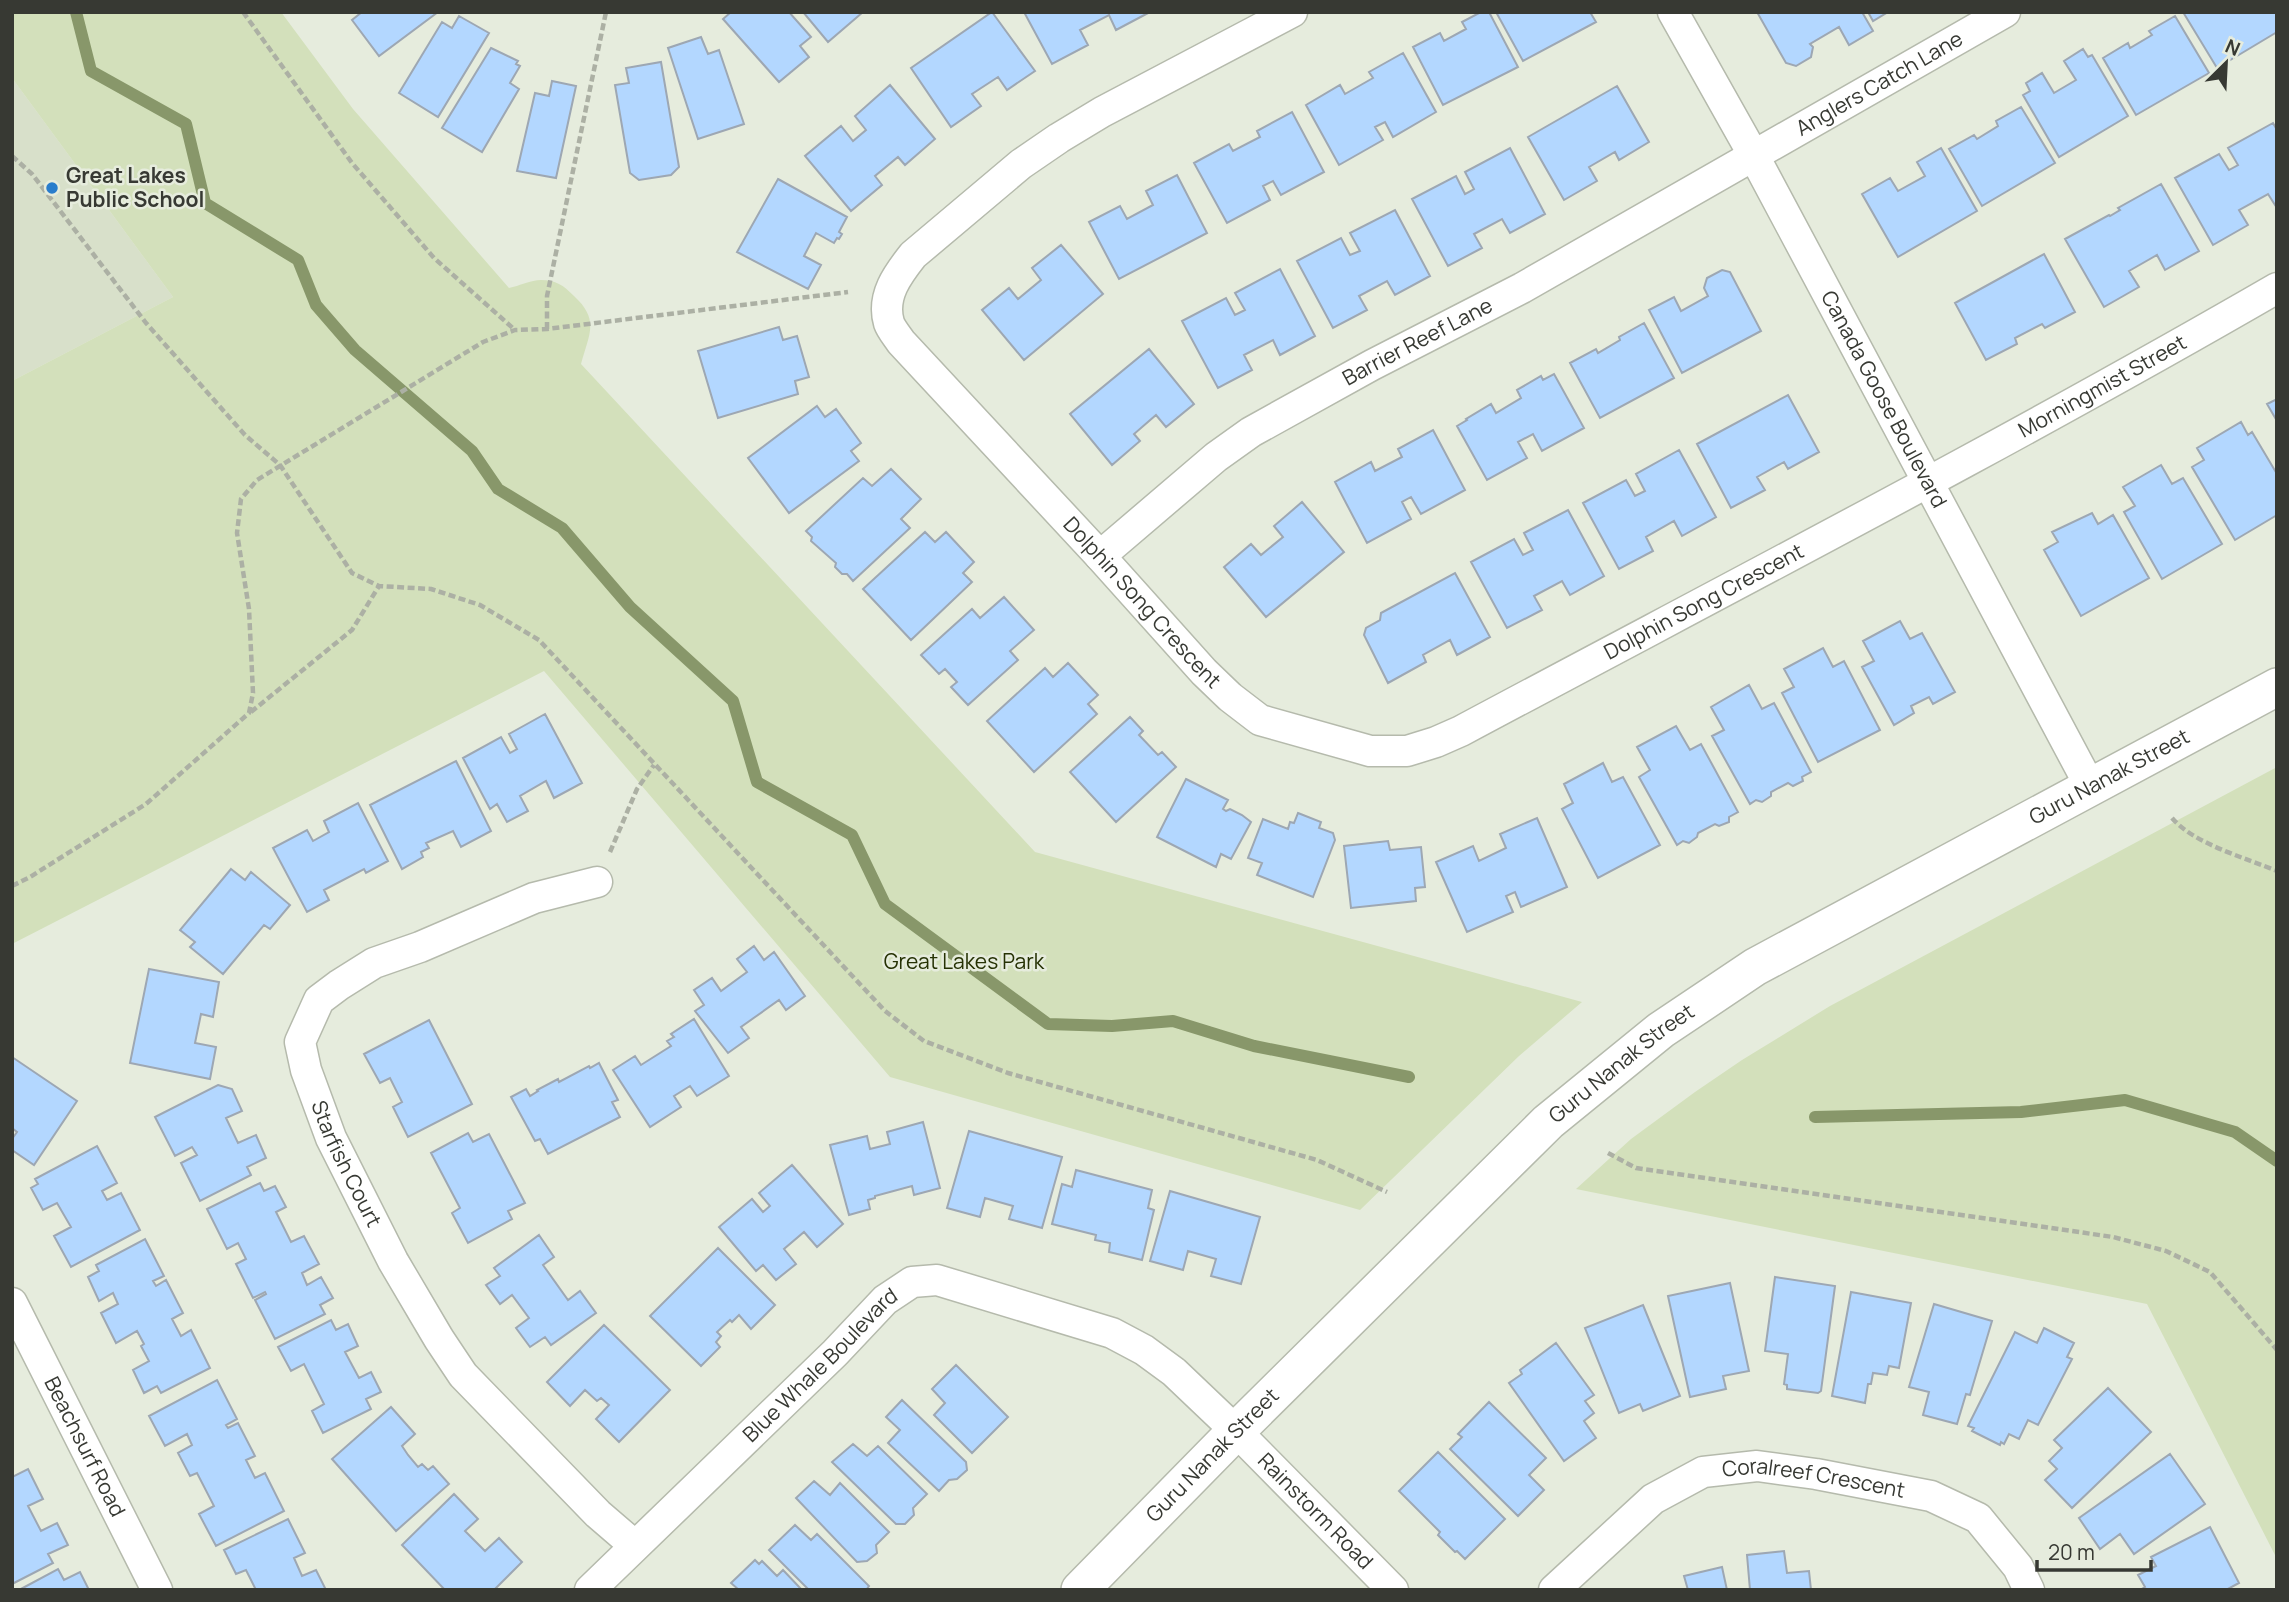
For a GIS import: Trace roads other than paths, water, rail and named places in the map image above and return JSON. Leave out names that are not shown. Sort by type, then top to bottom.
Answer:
[{"type":"street","name":"Dolphin Song Crescent","points":[[1292,12],[1102,112],[1021,164],[913,255],[890,289],[887,305],[889,323],[901,342],[1204,672],[1260,720],[1370,751],[1407,751],[1436,742],[1927,481]]},
{"type":"street","name":"Canada Goose Boulevard","points":[[1673,12],[1754,156],[2091,788]]},
{"type":"street","name":"Anglers Catch Lane","points":[[1754,156],[2005,12]]},
{"type":"street","name":"Barrier Reef Lane","points":[[1100,556],[1216,457],[1251,432],[1372,365],[1522,288],[1754,156]]},
{"type":"street","name":"Morningmist Street","points":[[1927,481],[2277,288]]},
{"type":"street","name":"Guru Nanak Street","points":[[1080,1590],[1548,1122],[1661,1030],[1755,967],[2277,687]]},
{"type":"street","name":"Starfish Court","points":[[597,882],[534,898],[419,947],[374,963],[319,1000],[300,1042],[306,1070],[331,1138],[393,1261],[445,1348],[463,1375],[598,1514],[634,1545]]},
{"type":"street","name":"Blue Whale Boulevard","points":[[590,1590],[835,1353],[884,1300],[912,1282],[937,1280],[1112,1333],[1144,1350],[1174,1372],[1237,1431]]},
{"type":"street","name":"Beachsurf Road","points":[[12,1303],[157,1590]]},
{"type":"street","name":"Rainstorm Road","points":[[1237,1431],[1393,1590]]},
{"type":"street","name":"Coralreef Crescent","points":[[1555,1590],[1653,1499],[1703,1472],[1757,1466],[1816,1474],[1931,1496],[1978,1518],[2018,1567],[2029,1590]]},
{"type":"waterway","points":[[76,12],[91,71],[186,124],[205,203],[298,260],[316,305],[355,350],[472,451],[498,489],[562,528],[630,607],[733,701],[757,782],[852,835],[885,904],[1048,1024],[1112,1026],[1173,1021],[1254,1046],[1409,1077]]},
{"type":"waterway","points":[[1815,1117],[2021,1112],[2125,1100],[2235,1132],[2277,1161]]},
{"type":"place","name":"Great Lakes Public School","points":[[52,188]]},
{"type":"park label","name":"Great Lakes Park","points":[[964,962]]}]
